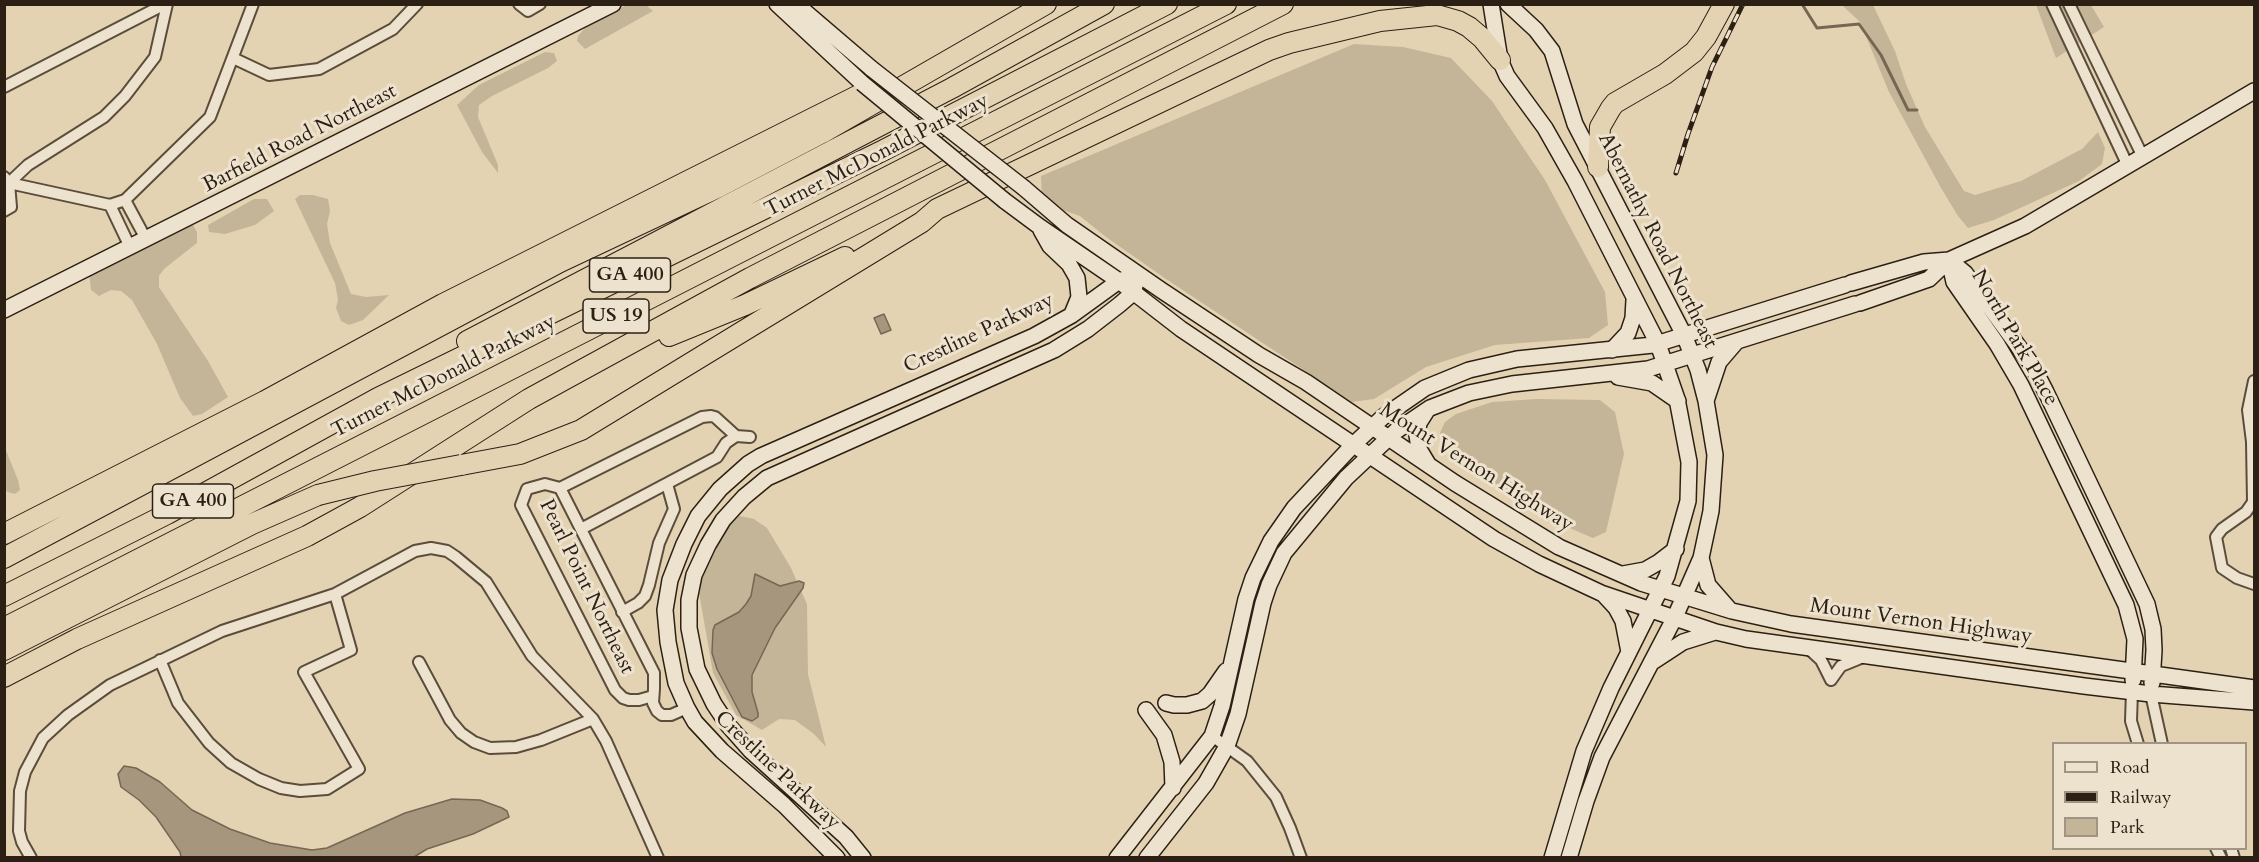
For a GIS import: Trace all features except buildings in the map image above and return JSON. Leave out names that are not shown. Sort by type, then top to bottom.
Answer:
[{"type":"highway","points":[[4,534],[265,401],[443,304],[844,104],[1019,4]]},
{"type":"highway","points":[[4,558],[560,262],[719,187],[822,133],[1046,4]]},
{"type":"highway","points":[[378,398],[453,348],[952,87],[1104,4]]},
{"type":"highway","name":"Turner McDonald Parkway","points":[[4,596],[186,505],[378,398],[882,151],[1167,4]]},
{"type":"highway","name":"Turner McDonald Parkway","points":[[4,628],[1226,4]]},
{"type":"highway","name":"US 19","points":[[4,677],[77,639],[307,536],[360,507],[504,414],[588,367],[836,232],[1283,4]]},
{"type":"highway","points":[[1380,21],[1422,4]]},
{"type":"highway","points":[[1598,168],[1599,132],[1608,112],[1615,103],[1665,74],[1694,52],[1711,30],[1724,4]]},
{"type":"highway","points":[[588,367],[745,304],[1269,50],[1380,21],[1437,15],[1458,21],[1482,38],[1500,60]]},
{"type":"highway","points":[[560,262],[730,202]]},
{"type":"highway","points":[[4,650],[252,525],[318,495],[375,481],[501,458],[539,448],[581,430],[921,222],[937,209]]},
{"type":"main road","name":"Barfield Road Northeast","points":[[4,310],[613,4]]},
{"type":"main road","name":"Mount Vernon Highway","points":[[777,4],[862,83],[1040,227],[1119,281],[1181,329],[1494,539],[1539,564],[1601,593],[1716,632],[1746,639],[2151,694],[2254,702]]},
{"type":"main road","name":"Mount Vernon Highway","points":[[796,4],[872,69],[1024,188],[1067,225],[1259,355],[1306,382],[1387,438],[1559,547],[1662,590],[1732,611],[1836,632],[2254,688]]},
{"type":"main road","points":[[1491,4],[1500,60],[1507,76],[1545,128],[1658,344],[1678,401],[1687,443],[1690,474],[1688,501],[1676,549],[1662,590],[1629,652],[1584,751],[1552,858]]},
{"type":"main road","name":"Abernathy Road Northeast","points":[[1508,4],[1536,30],[1551,51],[1575,124],[1684,335],[1706,400],[1713,441],[1715,469],[1712,511],[1701,558],[1675,617],[1602,757],[1569,858]]},
{"type":"main road","points":[[1117,858],[1212,736],[1222,706],[1246,599],[1261,559],[1294,508],[1371,427],[1425,388],[1469,370],[1517,359],[1658,344],[1848,284],[1924,262],[1948,260],[2025,226],[2254,91]]},
{"type":"main road","points":[[1040,227],[1050,246],[1072,268],[1077,278],[1079,297],[1072,315]]},
{"type":"main road","points":[[1147,858],[1206,783],[1227,746],[1238,714],[1263,603],[1284,553],[1369,455],[1387,438],[1427,410],[1469,393],[1490,388],[1606,375],[1666,364],[1929,279],[1948,260]]},
{"type":"main road","name":"North Park Place","points":[[1948,260],[1965,273],[2038,375],[2129,565],[2151,616],[2154,650],[2151,694]]},
{"type":"main road","name":"North Park Place","points":[[1948,260],[1954,282],[1998,344],[2021,385],[2128,611],[2134,628],[2132,691]]},
{"type":"main road","points":[[1133,293],[1138,274]]},
{"type":"main road","name":"Crestline Parkway","points":[[837,858],[784,805],[706,735],[687,708],[676,683],[668,642],[665,610],[670,580],[698,516],[727,483],[748,464],[761,456],[1034,336],[1072,315],[1119,281],[1138,274]]},
{"type":"main road","name":"Crestline Parkway","points":[[863,858],[846,837],[752,751],[717,710],[697,669],[689,628],[689,600],[694,575],[708,545],[723,520],[744,497],[767,478],[1054,350],[1088,329],[1133,293]]},
{"type":"main road","points":[[1612,350],[1624,340],[1631,326],[1634,310],[1633,297]]},
{"type":"main road","points":[[1706,400],[1719,362],[1737,341]]},
{"type":"main road","points":[[1606,375],[1652,383],[1678,401]]},
{"type":"main road","points":[[901,393],[914,412]]},
{"type":"main road","points":[[1427,410],[1419,423],[1417,435],[1419,449],[1430,466]]},
{"type":"main road","points":[[1621,574],[1646,570],[1676,549]]},
{"type":"main road","points":[[1701,558],[1708,585],[1732,611]]},
{"type":"main road","points":[[2111,572],[2129,565]]},
{"type":"main road","points":[[1601,593],[1611,601],[1620,614],[1626,630],[1629,652]]},
{"type":"main road","points":[[1649,665],[1683,642],[1716,632]]},
{"type":"main road","points":[[1167,703],[1187,705],[1202,701],[1220,682],[1233,658]]},
{"type":"main road","points":[[1146,710],[1164,735],[1172,762],[1173,788]]},
{"type":"main road","points":[[737,765],[752,751]]},
{"type":"street","points":[[4,87],[166,4]]},
{"type":"street","points":[[7,180],[104,117],[125,96],[155,57],[166,4]]},
{"type":"street","points":[[7,180],[110,205],[125,200],[210,117],[253,4]]},
{"type":"street","points":[[235,53],[269,75],[319,69],[393,29],[417,4]]},
{"type":"street","points":[[519,4],[528,10],[540,4]]},
{"type":"street","points":[[2052,4],[2128,166]]},
{"type":"street","points":[[2069,4],[2144,157]]},
{"type":"street","points":[[4,211],[11,207],[7,180]]},
{"type":"street","points":[[125,200],[146,239]]},
{"type":"street","points":[[110,205],[130,247]]},
{"type":"street","points":[[2254,381],[2248,410],[2252,442],[2253,502],[2246,512],[2222,529],[2216,537],[2222,568],[2237,578],[2254,584]]},
{"type":"street","points":[[560,488],[702,417],[715,417],[736,436],[750,437]]},
{"type":"street","points":[[581,529],[717,457],[726,443],[736,436]]},
{"type":"street","name":"Pearl Point Northeast","points":[[545,484],[560,488],[581,529],[654,673],[653,696],[639,700],[622,698],[615,690],[521,505],[527,489],[545,484]]},
{"type":"street","name":"Pearl Point Northeast","points":[[622,612],[638,603],[645,596],[650,585],[659,543],[674,509],[667,484]]},
{"type":"street","points":[[27,856],[20,831],[20,791],[25,772],[43,738],[94,695],[222,631],[335,594],[415,551],[431,548],[447,551],[486,582],[532,656],[594,718],[658,858]]},
{"type":"street","points":[[160,660],[178,703],[209,743],[231,763],[281,788],[300,791],[327,789],[359,769],[304,672],[351,650],[335,594]]},
{"type":"street","points":[[1809,649],[1821,660],[1831,680],[1841,666],[1865,656]]},
{"type":"street","points":[[418,662],[450,720],[461,733],[474,742],[490,748],[516,747],[541,740],[594,718]]},
{"type":"street","points":[[2132,691],[2131,722],[2137,742]]},
{"type":"street","points":[[2151,694],[2162,742]]},
{"type":"street","points":[[653,696],[653,703],[662,715],[671,715],[687,708]]},
{"type":"street","points":[[1212,736],[1247,761],[1276,797],[1301,858]]},
{"type":"green space","points":[[628,4],[646,5],[653,11],[585,49],[577,41],[585,28]]},
{"type":"green space","points":[[1842,5],[1873,5],[1895,51],[1906,84],[1925,127],[1964,191],[1975,195],[2021,181],[2082,149],[2098,132],[2105,148],[2102,164],[2079,181],[1994,220],[1968,228],[1941,188],[1889,92],[1860,22]]},
{"type":"green space","points":[[2036,5],[2091,5],[2104,27],[2056,58]]},
{"type":"green space","points":[[1354,44],[1403,47],[1451,58],[1492,101],[1545,180],[1605,292],[1608,325],[1589,338],[1495,345],[1426,367],[1374,399],[1352,402],[1166,279],[1080,216],[1042,203],[1041,176]]},
{"type":"green space","points":[[545,52],[554,53],[557,61],[479,105],[478,117],[498,165],[498,173],[482,152],[457,105],[479,85]]},
{"type":"green space","points":[[300,195],[313,195],[328,199],[330,211],[327,224],[330,243],[351,294],[366,297],[389,295],[363,320],[349,325],[341,321],[336,308],[338,300],[335,283],[295,199]]},
{"type":"green space","points":[[254,199],[267,199],[274,211],[255,225],[225,234],[209,232],[208,225]]},
{"type":"green space","points":[[184,225],[193,225],[197,232],[197,243],[164,269],[159,276],[159,287],[208,361],[228,397],[202,414],[193,416],[180,398],[157,344],[132,300],[121,291],[111,290],[99,296],[91,290],[89,272]]},
{"type":"green space","points":[[1536,399],[1600,400],[1615,412],[1624,454],[1606,532],[1593,538],[1565,526],[1498,486],[1443,446],[1440,433],[1445,422],[1456,414],[1492,402]]},
{"type":"green space","points":[[5,448],[18,480],[20,490],[15,494],[7,492],[5,487]]},
{"type":"green space","points":[[735,515],[754,519],[767,528],[791,568],[807,604],[808,674],[826,747],[814,734],[795,720],[779,719],[762,730],[736,715],[713,673],[698,587],[726,528]]},
{"type":"shaded area","points":[[884,314],[891,330],[881,334],[874,318]]},
{"type":"shaded area","points":[[755,574],[780,586],[799,581],[804,583],[803,588],[775,628],[752,675],[752,692],[758,717],[752,721],[742,717],[717,669],[712,653],[715,625],[739,612],[746,604],[751,596]]},
{"type":"shaded area","points":[[124,766],[136,768],[160,782],[192,810],[230,829],[270,843],[312,850],[327,848],[405,813],[452,799],[480,800],[502,808],[507,811],[509,817],[473,834],[427,849],[414,857],[181,857],[180,852],[156,817],[139,800],[121,787],[118,774]]},
{"type":"waterway","points":[[1802,4],[1817,28],[1859,24],[1881,55],[1908,110],[1917,110]]},
{"type":"railway","points":[[1676,173],[1712,67],[1743,4]]}]
